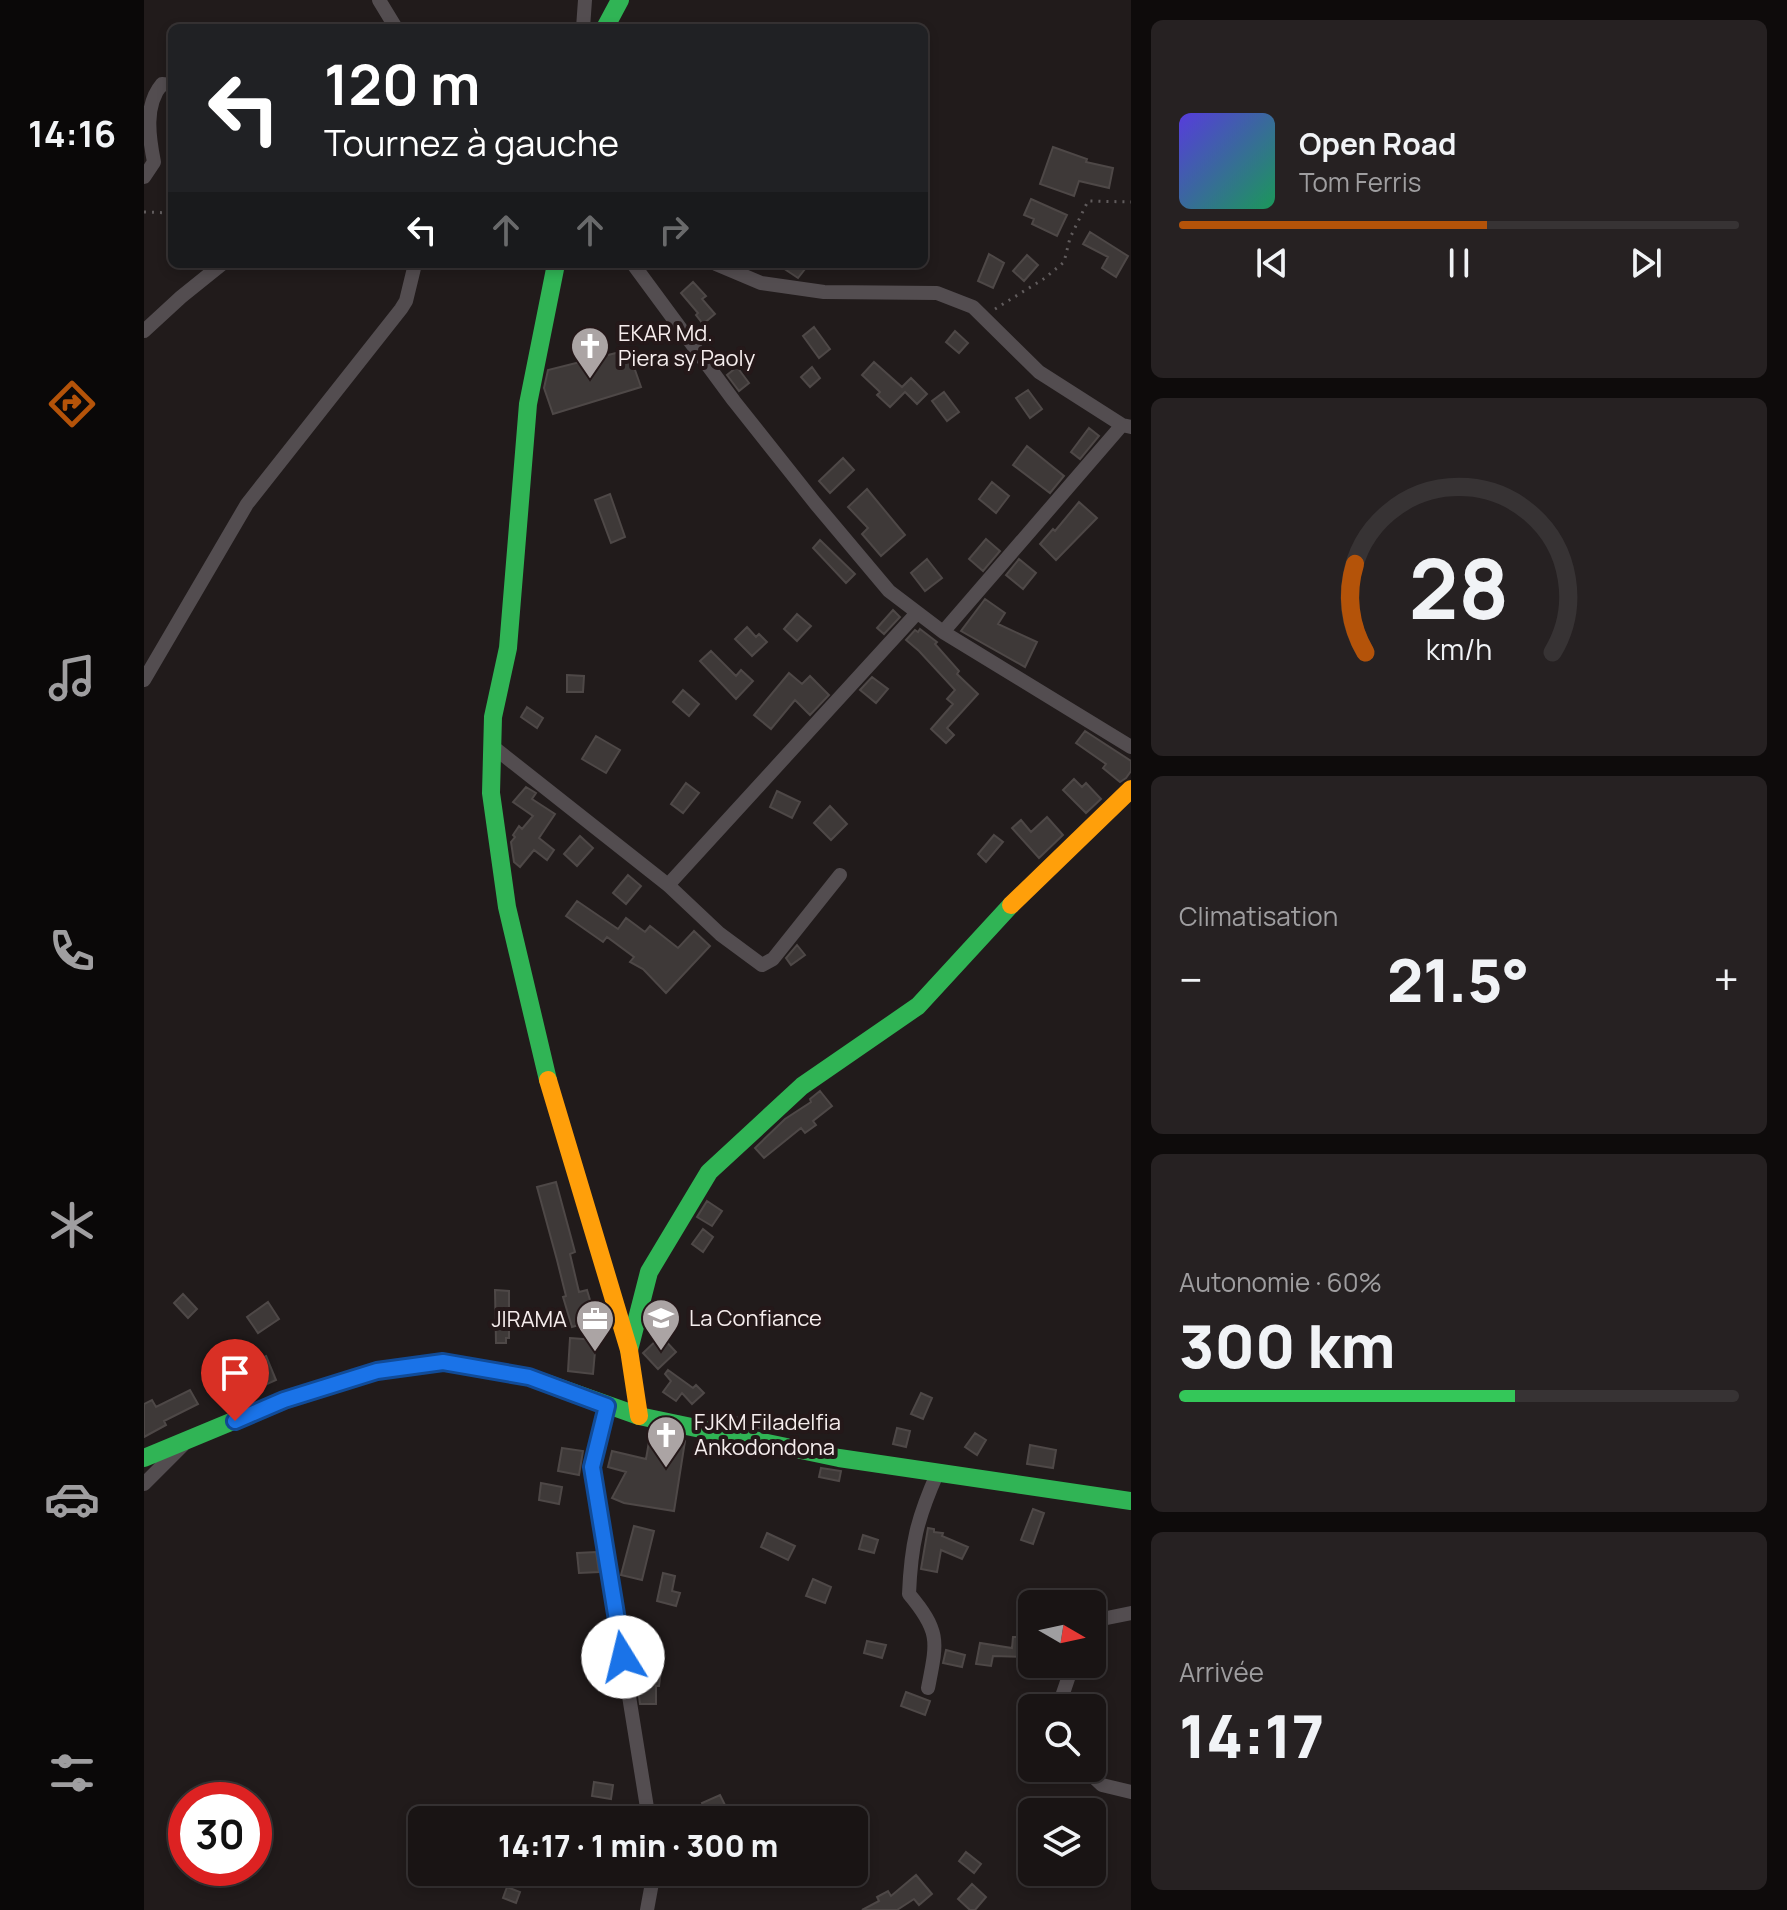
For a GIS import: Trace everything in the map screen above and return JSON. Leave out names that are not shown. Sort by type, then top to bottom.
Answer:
[{"type":"street","points":[[379,0],[394,24]]},
{"type":"street","points":[[583,24],[585,0]]},
{"type":"street","points":[[607,24],[620,0]]},
{"type":"street","points":[[144,177],[154,162],[147,131],[152,100],[162,84],[168,85]]},
{"type":"street","points":[[144,331],[217,268]]},
{"type":"street","points":[[144,680],[247,504],[401,309],[414,268]]},
{"type":"street","points":[[555,268],[528,404],[508,648],[493,717],[491,793],[507,907],[549,1083],[629,1350],[639,1416]]},
{"type":"street","points":[[636,268],[734,401],[889,591],[943,632],[1131,747]]},
{"type":"street","points":[[725,268],[761,283],[808,290],[937,293],[973,307],[1039,372],[1126,426],[943,632]]},
{"type":"street","points":[[668,885],[916,614]]},
{"type":"street","points":[[492,746],[668,885],[720,934],[762,965],[773,959],[840,875]]},
{"type":"street","points":[[629,1350],[649,1272],[709,1172],[802,1086],[918,1006],[1028,887],[1131,789]]},
{"type":"street","points":[[144,1458],[284,1400],[377,1371],[443,1362],[529,1377],[639,1416],[839,1458],[1131,1501]]},
{"type":"street","points":[[607,1406],[592,1467],[647,1806]]},
{"type":"street","points":[[144,1484],[186,1442]]},
{"type":"street","points":[[928,1688],[937,1645],[928,1616],[909,1594],[910,1562],[919,1515],[937,1474]]},
{"type":"street","points":[[1106,1618],[1131,1613]]},
{"type":"street","points":[[1099,1782],[1131,1792]]},
{"type":"street","points":[[647,1910],[651,1886]]},
{"type":"path","points":[[984,318],[1064,262],[1070,238],[1088,201],[1131,202]]},
{"type":"path","points":[[144,212],[168,213]]},
{"type":"building","points":[[1053,147],[1087,159],[1086,162],[1113,168],[1109,188],[1079,181],[1074,196],[1040,184]]},
{"type":"building","points":[[1031,199],[1067,215],[1057,236],[1032,224],[1034,219],[1024,215]]},
{"type":"building","points":[[1090,232],[1128,256],[1116,277],[1102,268],[1108,257],[1083,244]]},
{"type":"building","points":[[989,254],[1004,263],[993,288],[978,281]]},
{"type":"building","points":[[1027,255],[1038,265],[1024,281],[1013,271]]},
{"type":"building","points":[[783,268],[805,269],[798,278]]},
{"type":"building","points":[[693,282],[706,296],[702,299],[715,314],[703,324],[681,293]]},
{"type":"building","points":[[814,327],[830,349],[819,358],[803,336]]},
{"type":"building","points":[[955,331],[968,343],[959,353],[946,342]]},
{"type":"building","name":"EKAR Md. Piera sy Paoly","points":[[628,350],[641,387],[553,414],[544,388],[548,370]]},
{"type":"building","points":[[874,362],[902,387],[911,378],[927,394],[917,404],[905,392],[890,407],[862,375]]},
{"type":"building","points":[[737,367],[749,383],[739,391],[727,375]]},
{"type":"building","points":[[812,367],[820,378],[810,387],[801,377]]},
{"type":"building","points":[[1028,390],[1042,409],[1030,418],[1016,398]]},
{"type":"building","points":[[944,392],[959,412],[947,421],[932,401]]},
{"type":"building","points":[[1089,428],[1099,436],[1080,459],[1071,452]]},
{"type":"building","points":[[1027,446],[1064,476],[1050,493],[1013,465]]},
{"type":"building","points":[[843,458],[854,470],[830,493],[819,481]]},
{"type":"building","points":[[992,482],[1009,496],[996,513],[979,499]]},
{"type":"building","points":[[867,489],[905,535],[881,556],[862,534],[868,528],[848,507]]},
{"type":"building","points":[[610,494],[625,537],[611,543],[595,500]]},
{"type":"building","points":[[1079,502],[1097,518],[1056,560],[1040,544]]},
{"type":"building","points":[[986,539],[1000,551],[983,571],[969,559]]},
{"type":"building","points":[[820,540],[855,574],[846,583],[813,548]]},
{"type":"building","points":[[927,559],[942,578],[925,591],[911,573]]},
{"type":"building","points":[[1019,559],[1036,573],[1023,589],[1006,575]]},
{"type":"building","points":[[985,599],[1005,613],[998,624],[1037,642],[1025,667],[961,631]]},
{"type":"building","points":[[893,610],[900,617],[884,634],[877,628]]},
{"type":"building","points":[[797,614],[811,626],[797,641],[784,629]]},
{"type":"building","points":[[747,627],[756,637],[759,634],[767,642],[752,656],[735,639]]},
{"type":"building","points":[[920,629],[937,642],[935,644],[959,671],[957,674],[978,694],[947,728],[954,735],[946,743],[931,729],[953,704],[947,699],[955,690],[906,640]]},
{"type":"building","points":[[711,651],[736,676],[741,670],[753,681],[736,699],[700,661]]},
{"type":"building","points":[[789,673],[802,684],[810,676],[829,695],[810,715],[795,700],[771,729],[754,715]]},
{"type":"building","points":[[567,675],[584,676],[583,692],[567,692]]},
{"type":"building","points":[[872,677],[888,689],[876,703],[860,690]]},
{"type":"building","points":[[683,690],[699,704],[689,716],[673,702]]},
{"type":"building","points":[[527,707],[543,718],[537,728],[521,717]]},
{"type":"building","points":[[1085,731],[1131,761],[1131,771],[1126,778],[1120,782],[1103,768],[1106,764],[1076,743]]},
{"type":"building","points":[[596,736],[620,750],[606,773],[582,759]]},
{"type":"building","points":[[1074,779],[1082,787],[1086,783],[1101,799],[1086,813],[1063,790]]},
{"type":"building","points":[[686,783],[699,793],[683,813],[671,804]]},
{"type":"building","points":[[526,787],[536,793],[532,799],[555,814],[539,838],[554,850],[547,860],[534,850],[520,867],[514,862],[511,842],[519,826],[522,829],[533,816],[513,802]]},
{"type":"building","points":[[777,791],[800,802],[792,818],[770,807]]},
{"type":"building","points":[[830,806],[847,824],[831,840],[814,823]]},
{"type":"building","points":[[1047,817],[1063,835],[1039,858],[1012,828],[1021,820],[1031,832]]},
{"type":"building","points":[[994,835],[1003,842],[986,862],[978,854]]},
{"type":"building","points":[[580,836],[593,848],[577,866],[564,854]]},
{"type":"building","points":[[628,875],[641,886],[626,904],[613,893]]},
{"type":"building","points":[[577,901],[618,929],[626,918],[645,932],[650,926],[678,948],[694,931],[710,946],[666,993],[643,969],[630,962],[634,957],[607,937],[603,942],[566,916]]},
{"type":"building","points":[[797,945],[805,955],[791,965],[786,958]]},
{"type":"building","points":[[820,1091],[832,1106],[813,1121],[816,1125],[805,1133],[801,1128],[764,1158],[755,1148]]},
{"type":"building","points":[[556,1182],[575,1252],[570,1254],[579,1292],[587,1290],[596,1320],[572,1327],[537,1187]]},
{"type":"building","points":[[707,1201],[722,1211],[712,1226],[697,1217]]},
{"type":"building","points":[[703,1229],[713,1237],[703,1252],[692,1244]]},
{"type":"building","points":[[495,1290],[509,1291],[509,1338],[506,1338],[506,1343],[496,1343]]},
{"type":"building","points":[[183,1294],[197,1309],[188,1318],[174,1303]]},
{"type":"building","points":[[268,1302],[279,1319],[258,1333],[247,1317]]},
{"type":"building","points":[[661,1336],[676,1352],[658,1369],[643,1353]]},
{"type":"building","points":[[570,1338],[596,1340],[593,1374],[568,1371]]},
{"type":"building","points":[[266,1356],[276,1380],[222,1398],[213,1374]]},
{"type":"building","points":[[668,1370],[693,1388],[696,1385],[704,1393],[692,1404],[682,1393],[676,1401],[663,1392],[671,1381],[665,1374]]},
{"type":"building","points":[[190,1390],[198,1404],[164,1421],[166,1425],[144,1437],[144,1404],[152,1400],[156,1407]]},
{"type":"building","points":[[921,1393],[932,1398],[923,1419],[911,1414]]},
{"type":"building","points":[[735,1417],[761,1422],[760,1428],[734,1423]]},
{"type":"building","points":[[897,1428],[910,1431],[906,1447],[893,1444]]},
{"type":"building","points":[[975,1433],[986,1440],[977,1455],[965,1447]]},
{"type":"building","points":[[650,1436],[685,1441],[674,1511],[624,1503],[612,1498],[626,1472],[608,1467],[612,1451],[646,1459]]},
{"type":"building","points":[[1030,1445],[1056,1450],[1053,1468],[1027,1464]]},
{"type":"building","points":[[562,1448],[583,1451],[579,1475],[558,1471]]},
{"type":"building","points":[[821,1468],[841,1471],[839,1481],[819,1477]]},
{"type":"building","points":[[541,1483],[562,1487],[559,1504],[539,1500]]},
{"type":"building","points":[[1033,1509],[1044,1513],[1033,1544],[1021,1540]]},
{"type":"building","points":[[634,1526],[654,1531],[642,1580],[621,1575]]},
{"type":"building","points":[[928,1528],[968,1547],[962,1559],[941,1550],[937,1572],[921,1569]]},
{"type":"building","points":[[767,1533],[795,1546],[788,1560],[761,1547]]},
{"type":"building","points":[[863,1535],[878,1540],[874,1553],[859,1549]]},
{"type":"building","points":[[596,1552],[599,1572],[579,1573],[577,1553]]},
{"type":"building","points":[[663,1573],[675,1576],[672,1591],[680,1593],[676,1606],[657,1601]]},
{"type":"building","points":[[813,1579],[831,1587],[825,1603],[806,1596]]},
{"type":"building","points":[[1013,1637],[1018,1637],[1018,1657],[993,1656],[991,1666],[976,1664],[980,1643],[1012,1648]]},
{"type":"building","points":[[867,1641],[886,1645],[882,1658],[864,1653]]},
{"type":"building","points":[[946,1650],[965,1655],[962,1667],[943,1663]]},
{"type":"building","points":[[640,1667],[661,1670],[659,1686],[656,1686],[656,1704],[640,1704]]},
{"type":"building","points":[[906,1692],[930,1701],[925,1715],[901,1706]]},
{"type":"building","points":[[594,1782],[613,1785],[611,1799],[592,1796]]},
{"type":"building","points":[[720,1795],[725,1805],[703,1806],[702,1803]]},
{"type":"building","points":[[966,1852],[981,1864],[974,1873],[959,1861]]},
{"type":"building","points":[[916,1875],[932,1894],[919,1905],[914,1899],[897,1910],[862,1910],[879,1901],[877,1897],[888,1891],[891,1896]]},
{"type":"building","points":[[972,1884],[986,1897],[975,1910],[970,1910],[958,1899]]},
{"type":"building","points":[[507,1887],[520,1892],[516,1903],[503,1898]]},
{"type":"traffic: fast","points":[[607,24],[620,0]]},
{"type":"traffic: fast","points":[[548,1080],[507,907],[491,793],[493,717],[508,648],[528,404],[555,268]]},
{"type":"traffic: fast","points":[[629,1350],[649,1272],[709,1172],[802,1086],[918,1006],[1011,905]]},
{"type":"traffic: fast","points":[[144,1458],[284,1400],[377,1371],[443,1362],[529,1377],[639,1416],[839,1458],[1131,1501]]},
{"type":"traffic: slow","points":[[1011,905],[1131,789]]},
{"type":"traffic: slow","points":[[548,1080],[629,1350],[639,1416]]},
{"type":"place","name":"EKAR Md. Piera sy Paoly","points":[[590,380]]},
{"type":"place","name":"La Confiance","points":[[661,1352]]},
{"type":"place","name":"JIRAMA","points":[[595,1353]]},
{"type":"place","name":"FJKM Filadelfia Ankodondona","points":[[666,1469]]},
{"type":"route","points":[[235,1421],[284,1400],[377,1371],[443,1362],[529,1377],[607,1406],[592,1467],[623,1657]]}]
